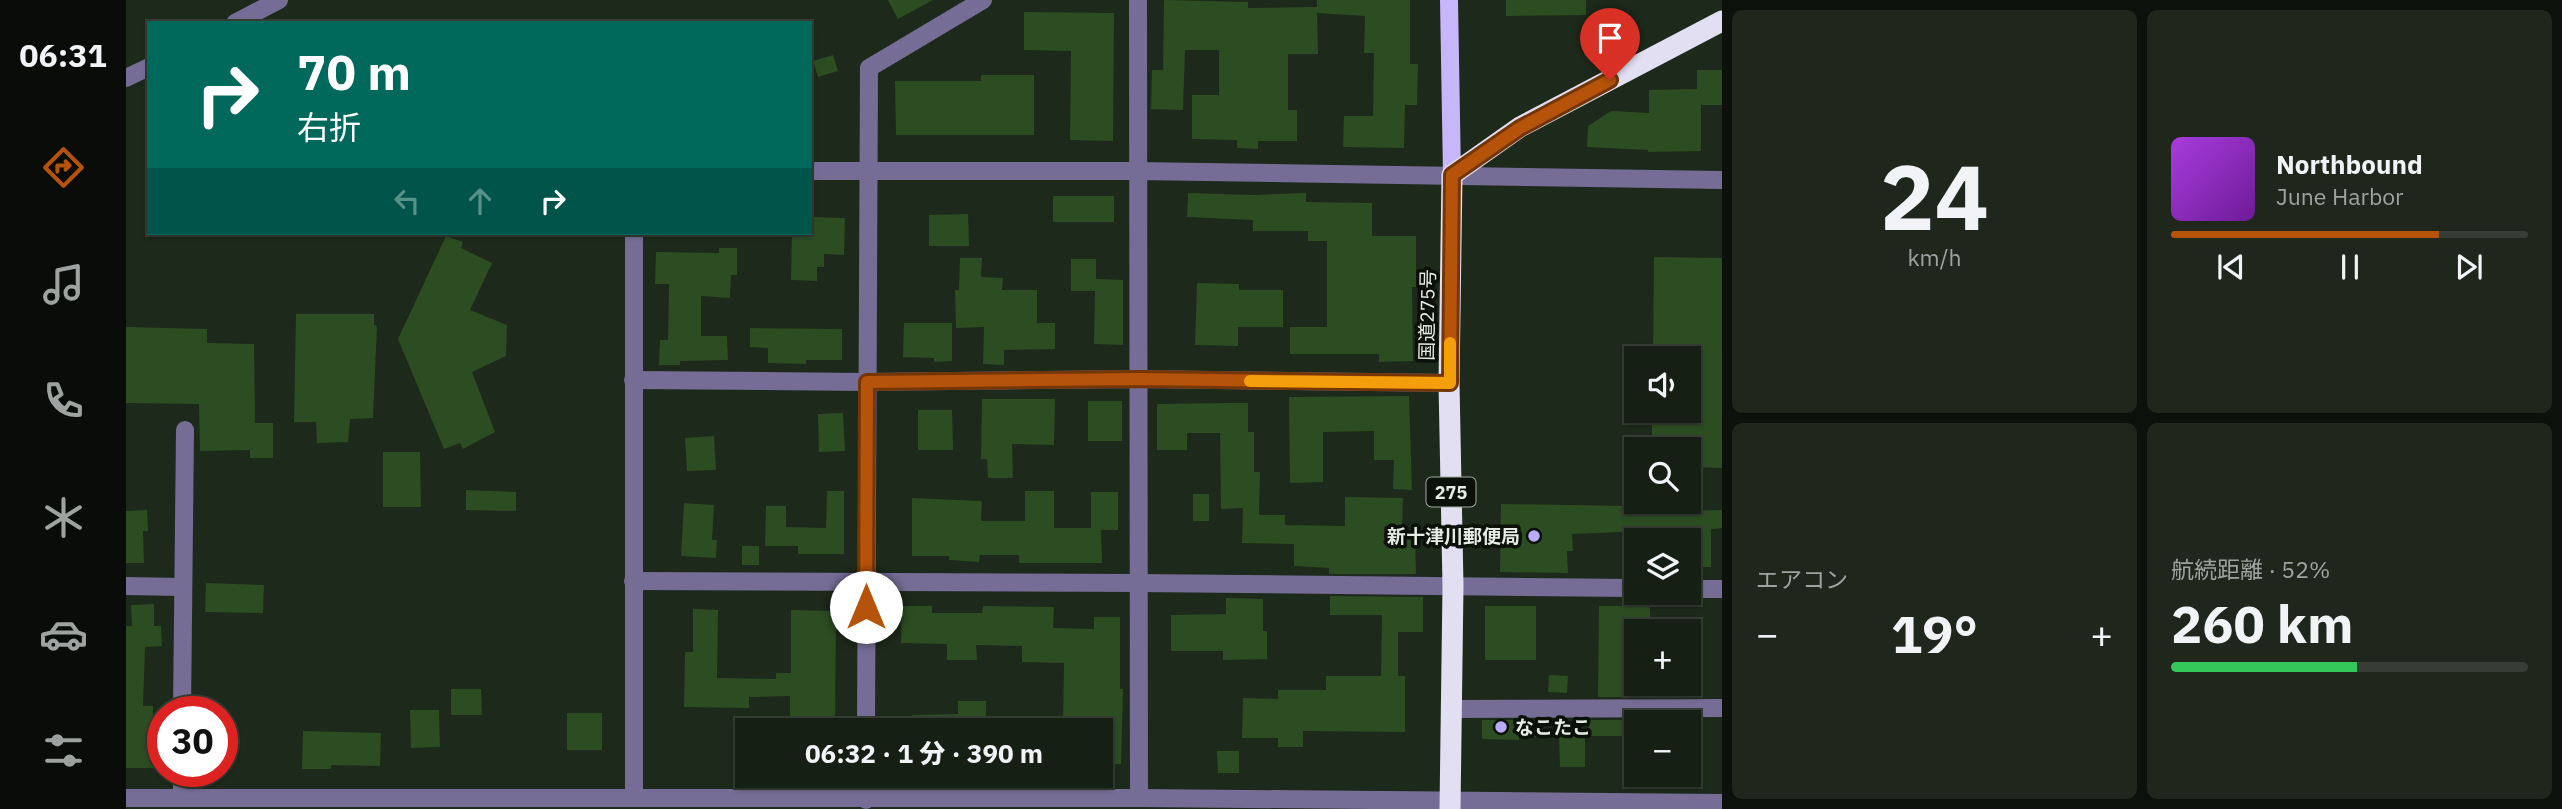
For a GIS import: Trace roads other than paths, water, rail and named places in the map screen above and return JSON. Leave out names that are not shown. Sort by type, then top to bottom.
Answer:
[{"type":"highway","points":[[1452,175],[1520,128],[1722,21]]},
{"type":"highway","name":"国道275号","points":[[1450,804],[1453,586],[1450,383],[1452,175]]},
{"type":"main road","points":[[1449,0],[1452,175]]},
{"type":"street","points":[[238,21],[259,5],[279,0]]},
{"type":"street","points":[[866,718],[869,68],[983,0]]},
{"type":"street","points":[[1138,0],[1139,798]]},
{"type":"street","points":[[126,78],[147,68]]},
{"type":"street","points":[[812,171],[1138,171],[1722,180]]},
{"type":"street","points":[[634,235],[634,797]]},
{"type":"street","points":[[633,380],[867,382],[1139,379],[1450,383]]},
{"type":"street","points":[[182,696],[181,587],[185,430]]},
{"type":"street","points":[[633,581],[1624,588]]},
{"type":"street","points":[[126,586],[181,587]]},
{"type":"street","points":[[1701,589],[1722,589]]},
{"type":"street","points":[[1451,709],[1722,708]]},
{"type":"street","points":[[182,787],[182,797]]},
{"type":"street","points":[[866,788],[866,800]]},
{"type":"street","points":[[126,798],[182,797],[261,804],[394,804],[634,797],[779,804],[866,800],[1139,798],[1450,804],[1722,803]]},
{"type":"place","name":"新十津川郵便局","points":[[1534,536]]},
{"type":"place","name":"なこたこ","points":[[1501,727]]}]
